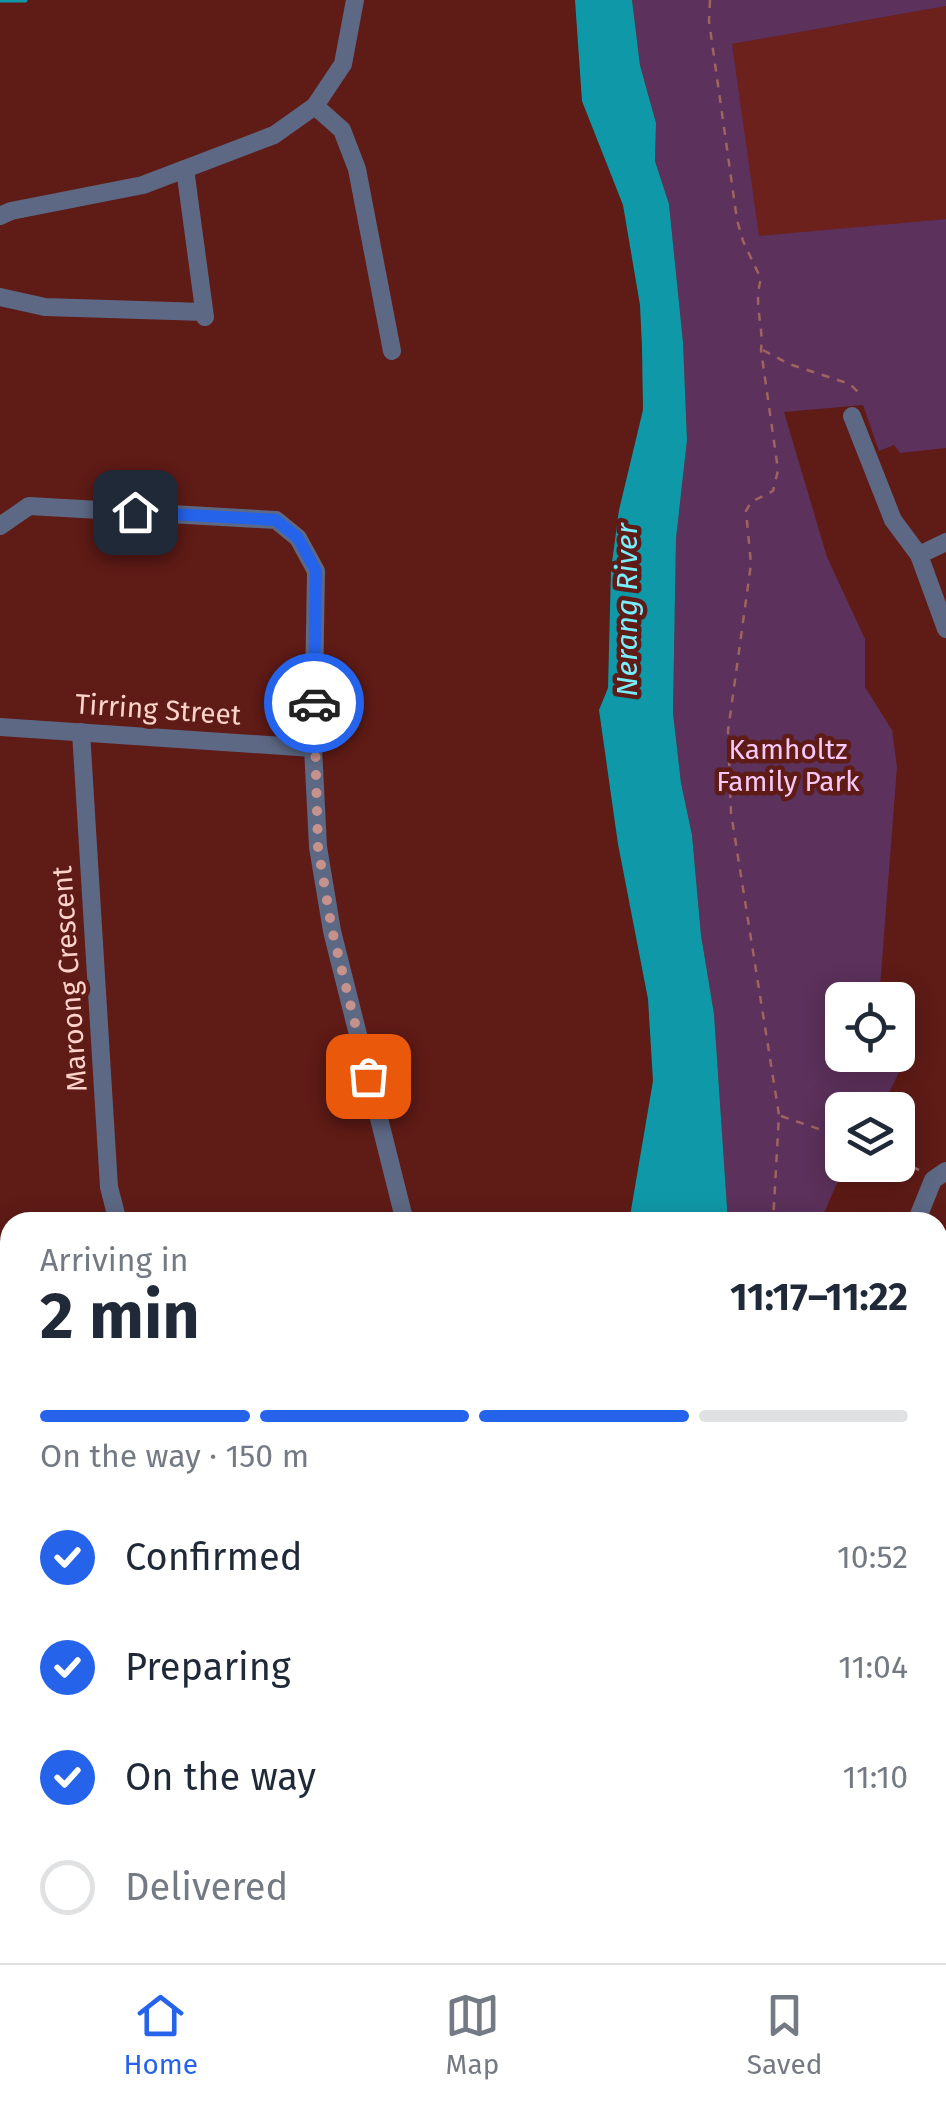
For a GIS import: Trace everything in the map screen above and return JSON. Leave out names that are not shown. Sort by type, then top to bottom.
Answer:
[{"type":"street","points":[[0,216],[143,185],[274,135],[315,106],[342,64],[355,0]]},
{"type":"street","points":[[315,106],[342,130],[358,170],[392,351]]},
{"type":"street","points":[[0,297],[45,307],[204,314],[185,169]]},
{"type":"street","points":[[852,416],[893,520],[919,555],[946,629]]},
{"type":"street","points":[[0,526],[30,506],[276,520],[298,538],[316,571],[313,748],[318,847],[332,930],[402,1212]]},
{"type":"street","points":[[919,555],[946,542]]},
{"type":"street","name":"Tirring Street","points":[[0,727],[313,748]]},
{"type":"street","name":"Maroong Crescent","points":[[81,732],[109,1187],[115,1212]]},
{"type":"street","points":[[921,1212],[939,1175]]},
{"type":"path","points":[[710,0],[709,21],[737,220],[762,279],[756,294],[778,470],[773,490],[750,502],[746,511],[751,564],[728,732],[731,812],[780,1115],[775,1212]]},
{"type":"path","points":[[762,350],[789,364],[850,384],[858,392],[852,416]]},
{"type":"path","points":[[780,1115],[825,1131]]},
{"type":"path","points":[[915,1166],[939,1175]]},
{"type":"shaded area","points":[[946,6],[946,219],[758,237],[732,44]]},
{"type":"green space","name":"Kamholtz Family Park","points":[[632,0],[946,0],[946,6],[732,44],[759,236],[946,219],[946,448],[900,453],[894,445],[879,451],[863,405],[784,412],[827,557],[865,639],[865,687],[892,730],[897,767],[880,982],[825,982],[825,1072],[899,1072],[890,1092],[825,1092],[825,1182],[838,1182],[824,1212],[727,1212],[714,1014],[673,713],[676,539],[687,440],[683,342],[669,204],[655,161],[656,123],[640,64]]},
{"type":"water","name":"Nerang River","points":[[575,0],[632,0],[640,65],[656,123],[655,161],[669,204],[683,342],[687,440],[676,539],[673,713],[714,1014],[727,1212],[631,1212],[653,1081],[648,999],[618,844],[599,710],[608,688],[611,570],[619,510],[643,410],[642,347],[640,305],[623,205],[582,101]]},
{"type":"waterway","points":[[0,0],[25,0]]},
{"type":"way so far","points":[[314,703],[318,847],[332,930],[368,1076]]},
{"type":"route","points":[[135,512],[276,520],[298,538],[316,571],[314,703]]}]
